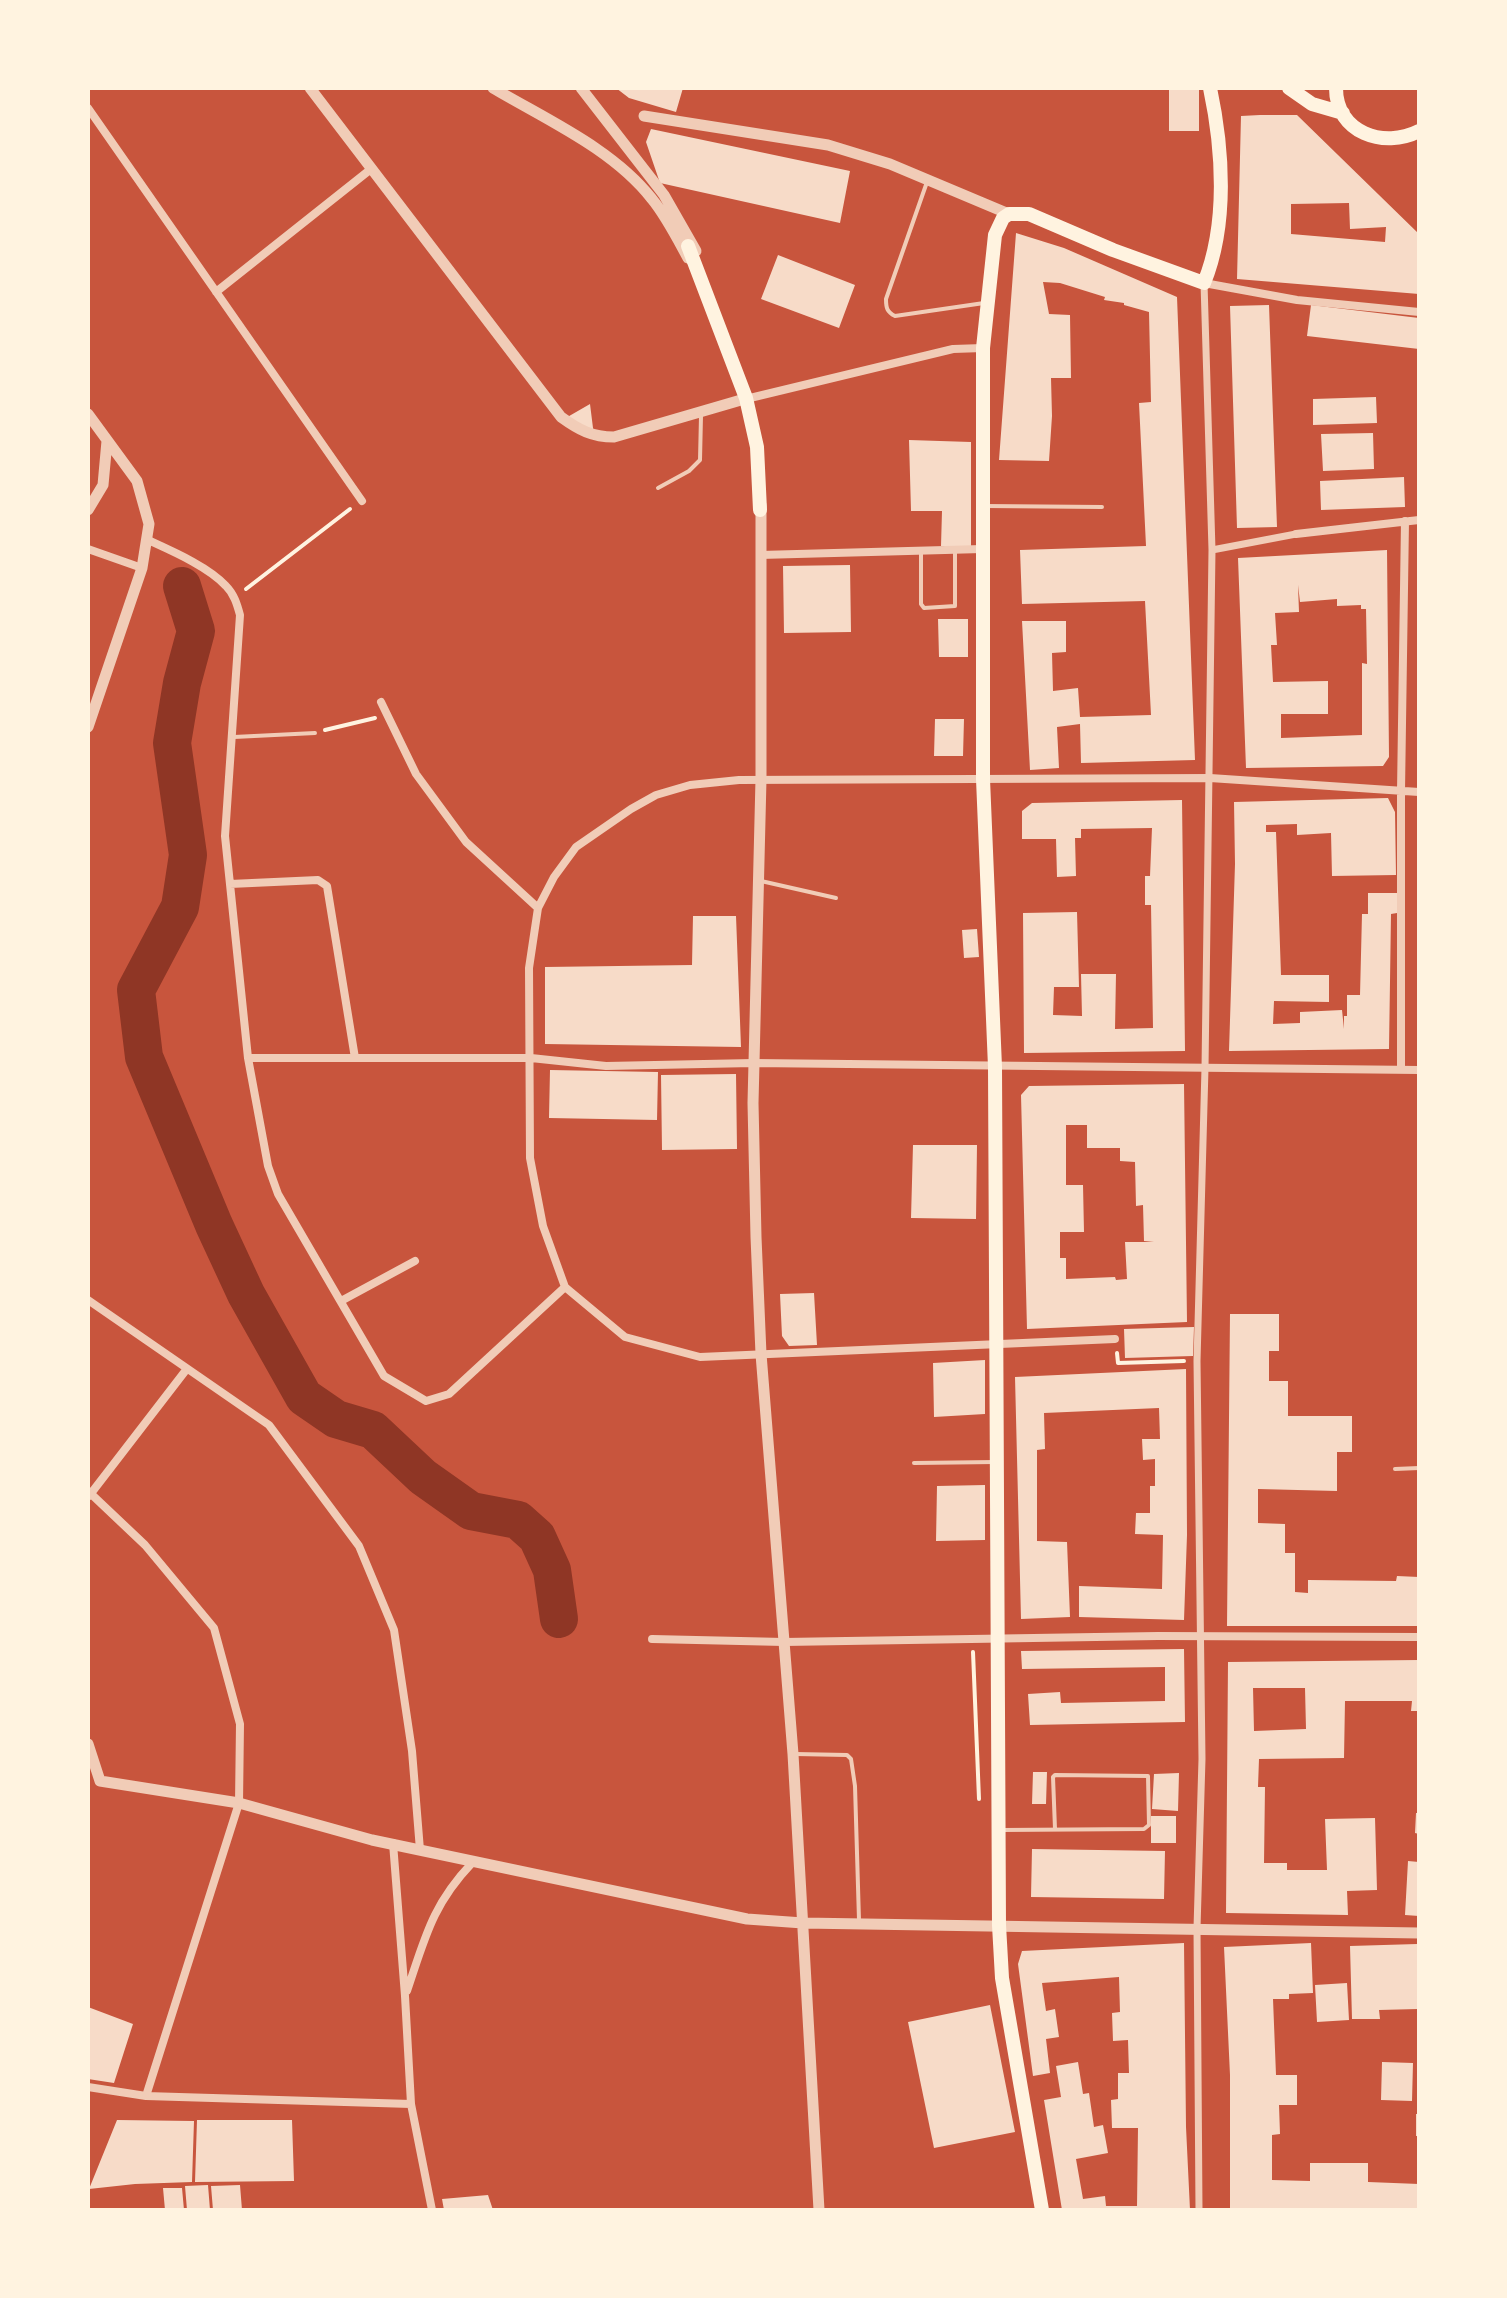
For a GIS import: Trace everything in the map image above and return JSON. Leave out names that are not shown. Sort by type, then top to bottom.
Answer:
[{"type":"main road","points":[[1042,2210],[1002,1978],[999,1925],[998,1345],[995,1067],[983,779],[983,348],[995,235],[1003,218],[1009,214],[1029,214],[1113,250],[1204,283],[1218,240],[1220,176],[1210,88]]},
{"type":"main road","points":[[1289,88],[1312,104],[1343,113]]},
{"type":"main road","points":[[1336,88],[1343,113],[1354,127],[1370,137],[1388,140],[1406,138],[1419,131]]},
{"type":"main road","points":[[688,246],[746,398],[757,447],[760,510]]},
{"type":"street","points":[[310,88],[561,417],[594,437],[614,437],[746,399],[953,349],[983,348]]},
{"type":"street","points":[[493,88],[606,157],[628,173],[652,198],[693,269],[746,399]]},
{"type":"street","points":[[581,88],[637,158],[686,230],[699,256],[746,399],[760,510],[761,779],[753,1063],[761,1354],[793,1754],[819,2210]]},
{"type":"street","points":[[88,108],[362,501]]},
{"type":"street","points":[[644,116],[828,145],[890,164],[1009,214]]},
{"type":"street","points":[[216,292],[371,169]]},
{"type":"street","points":[[1199,2210],[1197,1928],[1202,1759],[1197,1361],[1205,1068],[1212,550],[1204,283],[1297,300],[1419,312]]},
{"type":"street","points":[[88,414],[137,481],[149,524],[142,568],[88,727]]},
{"type":"street","points":[[88,510],[103,485],[107,441]]},
{"type":"street","points":[[1212,550],[1296,534],[1419,520]]},
{"type":"street","points":[[1401,1070],[1405,521]]},
{"type":"street","points":[[148,540],[178,554],[225,584],[234,597],[240,615],[225,836],[248,1058],[268,1166],[278,1194],[384,1376],[426,1401],[449,1394],[565,1287]]},
{"type":"street","points":[[88,549],[142,568]]},
{"type":"street","points":[[760,555],[982,549]]},
{"type":"street","points":[[381,702],[416,774],[466,842],[538,908]]},
{"type":"street","points":[[1115,1339],[700,1357],[625,1337],[565,1287],[543,1226],[530,1158],[529,968],[538,908],[554,877],[576,847],[643,802],[690,785],[761,779],[1210,778],[1419,792]]},
{"type":"street","points":[[230,884],[318,880],[327,886],[355,1058]]},
{"type":"street","points":[[248,1058],[531,1058],[606,1066],[753,1063],[1419,1070]]},
{"type":"street","points":[[341,1301],[415,1261]]},
{"type":"street","points":[[88,1300],[269,1425],[359,1546],[394,1630],[412,1751],[420,1850]]},
{"type":"street","points":[[146,2096],[239,1803],[240,1724],[214,1628],[145,1545],[89,1494],[186,1370]]},
{"type":"street","points":[[652,1639],[784,1642],[973,1638],[1419,1637]]},
{"type":"street","points":[[88,1744],[94,1780],[239,1803],[472,1863],[747,1919],[803,1923],[1419,1933]]},
{"type":"street","points":[[393,1843],[411,2104],[432,2210]]},
{"type":"street","points":[[405,1996],[440,1902],[451,1884],[472,1863]]},
{"type":"street","points":[[88,2087],[146,2096],[411,2104]]},
{"type":"lane","points":[[928,180],[886,299],[886,307],[895,316],[988,302]]},
{"type":"lane","points":[[658,488],[689,471],[700,460],[701,413]]},
{"type":"lane","points":[[982,506],[1102,507]]},
{"type":"lane","points":[[921,550],[922,606],[952,608],[955,601],[955,550]]},
{"type":"lane","points":[[232,737],[315,733]]},
{"type":"lane","points":[[758,880],[836,898]]},
{"type":"lane","points":[[914,1463],[998,1462]]},
{"type":"lane","points":[[1395,1469],[1419,1468]]},
{"type":"lane","points":[[793,1754],[847,1755],[851,1759],[855,1786],[859,1923]]},
{"type":"lane","points":[[1000,1830],[1055,1829],[1147,1827],[1148,1776],[1055,1775],[1055,1829]]},
{"type":"path","points":[[234,597],[362,501]]},
{"type":"path","points":[[315,733],[388,715]]},
{"type":"path","points":[[1115,1339],[1118,1363],[1197,1361]]},
{"type":"path","points":[[973,1638],[979,1805]]},
{"type":"building","points":[[616,88],[683,88],[676,112],[629,98]]},
{"type":"building","points":[[1169,89],[1199,89],[1199,131],[1169,131]]},
{"type":"building","points":[[1297,115],[1419,234],[1419,294],[1237,279],[1241,116]],"holes":[[[1349,203],[1350,229],[1386,227],[1385,242],[1291,234],[1291,204]]]},
{"type":"building","points":[[651,129],[850,171],[840,223],[660,183],[646,142]]},
{"type":"building","points":[[1016,233],[1064,248],[1177,297],[1195,760],[1081,763],[1080,724],[1057,727],[1059,768],[1030,770],[1022,621],[1066,621],[1066,652],[1052,653],[1053,691],[1078,688],[1080,717],[1151,715],[1145,601],[1022,604],[1020,550],[1146,546],[1139,403],[1151,402],[1149,312],[1104,300],[1105,297],[1060,283],[1043,282],[1049,314],[1070,315],[1071,378],[1051,378],[1049,461],[999,460]]},
{"type":"building","points":[[778,255],[855,285],[839,328],[761,299]]},
{"type":"building","points":[[1269,305],[1277,527],[1237,528],[1230,306]]},
{"type":"building","points":[[1311,305],[1419,318],[1419,349],[1307,336]]},
{"type":"building","points":[[1376,397],[1377,423],[1313,425],[1313,399]]},
{"type":"building","points":[[590,404],[594,436],[564,419]]},
{"type":"building","points":[[1373,433],[1374,469],[1323,471],[1321,434]]},
{"type":"building","points":[[909,440],[971,442],[971,546],[941,546],[942,511],[911,511]]},
{"type":"building","points":[[1404,477],[1405,507],[1321,510],[1320,481]]},
{"type":"building","points":[[1387,550],[1389,757],[1383,766],[1246,768],[1238,558]],"holes":[[[1298,585],[1300,602],[1337,599],[1337,606],[1361,605],[1361,609],[1366,609],[1367,664],[1362,663],[1362,735],[1281,738],[1281,714],[1328,714],[1328,681],[1273,682],[1271,645],[1277,645],[1275,613],[1299,612]]]},
{"type":"building","points":[[850,565],[851,632],[784,633],[783,566]]},
{"type":"building","points":[[938,619],[968,619],[968,657],[939,657]]},
{"type":"building","points":[[935,719],[964,719],[963,756],[934,756]]},
{"type":"building","points":[[1388,798],[1395,812],[1396,875],[1332,876],[1331,833],[1297,835],[1297,824],[1266,825],[1266,832],[1276,832],[1281,975],[1329,975],[1329,1002],[1274,1001],[1273,1024],[1300,1023],[1300,1012],[1342,1010],[1344,1029],[1347,995],[1360,995],[1362,914],[1368,914],[1368,893],[1397,893],[1397,913],[1391,914],[1389,1049],[1229,1051],[1234,802]]},
{"type":"building","points":[[1182,800],[1185,1051],[1024,1053],[1023,913],[1077,912],[1079,987],[1054,987],[1053,1015],[1082,1016],[1081,974],[1116,974],[1115,1029],[1153,1028],[1151,905],[1145,905],[1145,876],[1150,876],[1152,828],[1081,829],[1081,838],[1075,838],[1076,876],[1057,877],[1056,839],[1022,839],[1022,811],[1032,803]]},
{"type":"building","points":[[693,916],[736,916],[741,1047],[545,1044],[545,967],[692,965]]},
{"type":"building","points":[[977,929],[979,957],[964,958],[962,930]]},
{"type":"building","points":[[550,1070],[658,1072],[657,1120],[549,1118]]},
{"type":"building","points":[[736,1074],[737,1149],[662,1150],[661,1075]]},
{"type":"building","points":[[1184,1084],[1187,1322],[1027,1329],[1021,1095],[1029,1086]],"holes":[[[1066,1125],[1087,1125],[1087,1148],[1120,1148],[1120,1161],[1135,1162],[1136,1206],[1143,1205],[1144,1241],[1154,1242],[1125,1242],[1127,1279],[1066,1279],[1066,1258],[1060,1258],[1060,1232],[1084,1232],[1083,1185],[1066,1185]]]},
{"type":"building","points":[[913,1145],[977,1145],[976,1219],[911,1218]]},
{"type":"building","points":[[814,1293],[817,1345],[789,1346],[782,1336],[780,1294]]},
{"type":"building","points":[[1230,1314],[1279,1314],[1279,1351],[1269,1351],[1269,1381],[1288,1381],[1288,1416],[1352,1416],[1352,1452],[1337,1452],[1337,1491],[1258,1489],[1258,1523],[1285,1524],[1285,1553],[1295,1553],[1295,1592],[1308,1593],[1308,1580],[1396,1581],[1397,1576],[1419,1577],[1419,1626],[1227,1626]]},
{"type":"building","points":[[1194,1327],[1193,1356],[1125,1358],[1124,1329]]},
{"type":"building","points":[[985,1360],[985,1414],[934,1417],[933,1363]]},
{"type":"building","points":[[1186,1369],[1184,1620],[1079,1617],[1079,1586],[1162,1589],[1163,1535],[1135,1534],[1136,1513],[1150,1513],[1150,1486],[1155,1486],[1155,1459],[1143,1460],[1142,1439],[1160,1439],[1159,1408],[1044,1413],[1045,1449],[1037,1450],[1037,1541],[1067,1542],[1070,1617],[1021,1619],[1015,1377]]},
{"type":"building","points":[[985,1485],[985,1540],[936,1541],[937,1486]]},
{"type":"building","points":[[1184,1649],[1185,1722],[1030,1725],[1028,1694],[1060,1692],[1061,1703],[1165,1701],[1165,1667],[1022,1669],[1021,1651]]},
{"type":"building","points":[[1419,1660],[1419,1711],[1411,1711],[1412,1701],[1345,1701],[1344,1758],[1259,1759],[1258,1787],[1265,1787],[1264,1863],[1287,1863],[1287,1870],[1327,1870],[1325,1819],[1375,1818],[1377,1890],[1347,1891],[1348,1915],[1226,1913],[1228,1662]],"holes":[[[1253,1688],[1305,1688],[1306,1729],[1254,1731]]]},
{"type":"building","points":[[1033,1772],[1047,1772],[1046,1804],[1032,1804]]},
{"type":"building","points":[[1179,1773],[1178,1811],[1152,1809],[1154,1774]]},
{"type":"building","points":[[1416,1813],[1419,1813],[1419,1834],[1415,1833]]},
{"type":"building","points":[[1151,1816],[1176,1816],[1176,1843],[1151,1843]]},
{"type":"building","points":[[1032,1849],[1165,1851],[1164,1899],[1031,1897]]},
{"type":"building","points":[[1408,1861],[1419,1862],[1419,1916],[1405,1915]]},
{"type":"building","points":[[1184,1943],[1190,2210],[1062,2210],[1044,2100],[1061,2097],[1056,2066],[1078,2062],[1083,2094],[1089,2093],[1094,2127],[1103,2125],[1108,2153],[1076,2159],[1083,2199],[1105,2196],[1106,2206],[1137,2206],[1138,2128],[1112,2128],[1111,2100],[1118,2099],[1118,2073],[1129,2073],[1128,2040],[1113,2041],[1112,2013],[1120,2012],[1119,1977],[1042,1983],[1046,2011],[1055,2009],[1059,2037],[1046,2039],[1050,2073],[1033,2076],[1018,1964],[1022,1951]]},
{"type":"building","points":[[1311,1943],[1313,1993],[1289,1994],[1289,1999],[1273,1999],[1276,2075],[1297,2075],[1297,2105],[1279,2105],[1280,2134],[1272,2135],[1272,2180],[1310,2181],[1310,2163],[1368,2163],[1368,2182],[1419,2184],[1419,2210],[1230,2210],[1230,2075],[1224,1947]]},
{"type":"building","points":[[1417,1944],[1418,2009],[1379,2010],[1380,2019],[1352,2019],[1350,1946]]},
{"type":"building","points":[[1347,1983],[1349,2020],[1317,2022],[1315,1985]]},
{"type":"building","points":[[990,2005],[1015,2132],[934,2148],[908,2022]]},
{"type":"building","points":[[88,2007],[133,2024],[114,2083],[88,2079]]},
{"type":"building","points":[[1382,2062],[1413,2063],[1412,2101],[1381,2100]]},
{"type":"building","points":[[1416,2114],[1419,2114],[1419,2136],[1416,2136]]},
{"type":"building","points":[[117,2120],[194,2121],[192,2182],[89,2189]]},
{"type":"building","points":[[197,2120],[292,2120],[294,2181],[195,2182]]},
{"type":"building","points":[[208,2185],[210,2210],[187,2210],[185,2186]]},
{"type":"building","points":[[240,2185],[242,2210],[213,2210],[211,2186]]},
{"type":"building","points":[[163,2188],[182,2188],[184,2210],[165,2210]]},
{"type":"building","points":[[488,2195],[493,2210],[444,2210],[442,2199]]},
{"type":"waterway","points":[[182,586],[196,631],[182,683],[172,743],[188,855],[180,907],[136,990],[144,1057],[246,1294],[304,1397],[336,1419],[373,1430],[423,1477],[471,1511],[518,1520],[537,1537],[552,1570],[559,1619]]}]
